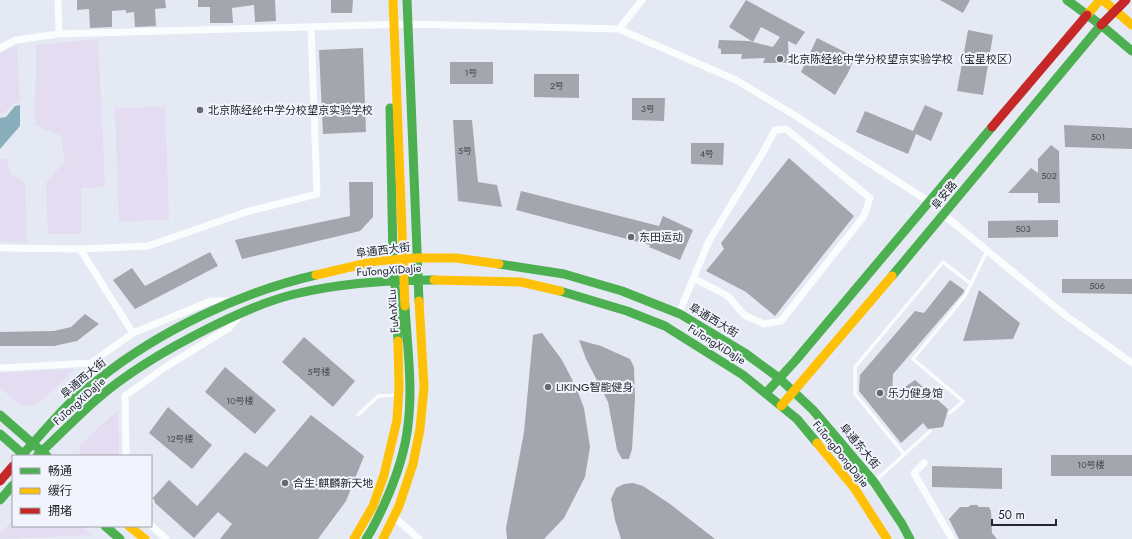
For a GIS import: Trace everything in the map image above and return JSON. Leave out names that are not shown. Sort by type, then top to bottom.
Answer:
[{"type":"main road","name":"FuAnXiLu","points":[[366,539],[371,532],[391,490],[401,460],[408,425],[410,386],[397,260],[390,25],[392,0]]},
{"type":"main road","points":[[383,539],[394,517],[413,464],[420,429],[424,387],[417,258],[407,0]]},
{"type":"main road","points":[[1067,0],[1101,25],[1132,51]]},
{"type":"main road","name":"阜安路","points":[[766,393],[807,347],[928,201],[1100,0]]},
{"type":"main road","points":[[1103,0],[1132,25]]},
{"type":"main road","name":"阜安路","points":[[781,406],[944,215],[1101,25],[1126,0]]},
{"type":"main road","name":"阜通西大街","points":[[24,455],[32,443],[75,398],[114,367],[156,339],[233,302],[297,279],[376,261],[417,258],[456,258],[526,267],[564,274],[622,291],[678,313],[745,352],[780,378]]},
{"type":"main road","points":[[354,539],[373,506],[384,475],[396,420],[400,387],[398,280]]},
{"type":"main road","name":"FuTongXiDaJie","points":[[42,454],[98,399],[134,371],[179,343],[242,312],[295,294],[339,286],[398,280],[476,280],[521,282],[574,294],[665,326],[744,374],[766,393]]},
{"type":"main road","points":[[807,347],[809,357],[813,360],[820,361]]},
{"type":"main road","name":"阜通东大街","points":[[780,378],[813,410],[874,482],[902,524],[910,539]]},
{"type":"main road","name":"FuTongDongDaJie","points":[[766,393],[797,419],[828,454],[855,489],[887,539]]},
{"type":"main road","points":[[0,415],[32,443],[42,454]]},
{"type":"main road","points":[[0,434],[22,455]]},
{"type":"main road","points":[[0,481],[12,467]]},
{"type":"main road","points":[[0,500],[12,486]]},
{"type":"main road","points":[[106,527],[120,539]]},
{"type":"main road","points":[[130,527],[145,539]]},
{"type":"street","points":[[58,0],[59,34]]},
{"type":"street","points":[[619,29],[642,0]]},
{"type":"street","points":[[0,48],[16,40],[59,34],[408,24],[619,29],[736,80],[794,115],[928,201]]},
{"type":"street","points":[[0,248],[80,249],[148,246],[246,212],[317,194],[311,27]]},
{"type":"street","points":[[678,313],[693,278],[709,241],[775,130],[786,129],[870,198],[864,216],[781,321],[764,324],[744,315],[728,296],[693,278]]},
{"type":"street","points":[[944,215],[1065,315],[1132,363]]},
{"type":"street","points":[[80,249],[133,333]]},
{"type":"street","points":[[0,368],[91,363],[133,333],[212,301],[233,302]]},
{"type":"street","points":[[126,455],[125,396],[164,368],[229,328],[242,312]]},
{"type":"street","points":[[924,463],[914,473],[952,539]]},
{"type":"street","points":[[394,517],[419,539]]},
{"type":"street","points":[[152,526],[166,539]]},
{"type":"lane","points":[[950,414],[963,401],[913,359],[965,296],[987,251]]},
{"type":"lane","points":[[904,454],[855,394],[855,367],[943,262],[970,284]]},
{"type":"lane","points":[[358,415],[378,396],[399,395]]},
{"type":"lane","points":[[874,482],[930,431]]},
{"type":"shaded area","points":[[98,39],[105,187],[81,188],[81,234],[48,234],[46,183],[65,161],[61,136],[35,125],[36,45]]},
{"type":"shaded area","points":[[17,45],[20,102],[16,103],[0,114],[0,54]]},
{"type":"shaded area","points":[[165,107],[169,220],[119,221],[115,108]]},
{"type":"shaded area","points":[[0,159],[6,159],[11,174],[25,182],[27,243],[0,241]]},
{"type":"shaded area","points":[[75,369],[37,405],[22,406],[0,388],[0,373]]},
{"type":"shaded area","points":[[118,410],[119,455],[80,455],[79,446]]},
{"type":"shaded area","points":[[12,521],[12,527],[82,527],[92,535],[0,539],[0,534]]},
{"type":"water","points":[[20,105],[20,126],[0,149],[0,118],[6,117],[15,106]]},
{"type":"building","points":[[77,0],[165,0],[166,8],[155,9],[156,26],[135,27],[134,12],[126,13],[126,10],[112,11],[112,27],[90,28],[89,9],[77,10]]},
{"type":"building","points":[[198,0],[275,0],[276,21],[255,22],[254,5],[232,8],[233,23],[210,23],[210,7],[198,7]]},
{"type":"building","points":[[331,0],[353,0],[352,13],[331,13]]},
{"type":"building","points":[[746,0],[805,32],[796,45],[788,41],[789,63],[763,63],[765,58],[741,59],[742,54],[721,54],[721,49],[718,48],[719,40],[753,42],[729,27]],"holes":[[[761,27],[780,37],[773,47],[753,42]]]},
{"type":"building","points":[[940,0],[970,0],[963,13]]},
{"type":"building","points":[[968,30],[993,35],[983,95],[957,91]]},
{"type":"building","points":[[817,38],[855,57],[848,73],[835,95],[801,72]]},
{"type":"building","points":[[363,48],[366,132],[323,134],[319,50]]},
{"type":"building","points":[[450,62],[493,62],[493,84],[450,84]]},
{"type":"building","points":[[534,74],[579,74],[579,98],[534,97]]},
{"type":"building","points":[[632,98],[665,98],[664,121],[632,120]]},
{"type":"building","points":[[925,105],[943,113],[931,141],[916,134],[908,154],[856,132],[865,111],[913,131]]},
{"type":"building","points":[[453,120],[472,120],[478,182],[497,185],[502,207],[458,201]]},
{"type":"building","points":[[1064,125],[1132,128],[1132,149],[1065,147]]},
{"type":"building","points":[[691,143],[724,143],[723,165],[691,164]]},
{"type":"building","points":[[1051,145],[1059,151],[1060,203],[1038,203],[1038,193],[1008,193],[1031,168],[1038,173],[1038,159]]},
{"type":"building","points":[[789,158],[854,216],[775,316],[746,292],[706,271],[724,249],[721,243]]},
{"type":"building","points":[[349,182],[373,182],[373,217],[360,231],[242,259],[235,240],[350,216]]},
{"type":"building","points":[[521,191],[659,226],[663,216],[693,230],[680,260],[649,247],[650,245],[516,210]]},
{"type":"building","points":[[1058,220],[1058,237],[988,238],[988,221]]},
{"type":"building","points":[[210,252],[218,266],[135,309],[113,280],[132,268],[145,286]]},
{"type":"building","points":[[1062,279],[1132,279],[1132,294],[1062,293]]},
{"type":"building","points":[[950,280],[964,290],[964,292],[893,374],[892,396],[915,380],[948,409],[943,427],[928,429],[923,423],[901,443],[859,391],[860,375],[915,311],[924,313]]},
{"type":"building","points":[[979,290],[1020,323],[1013,339],[963,341]]},
{"type":"building","points":[[85,314],[99,324],[77,341],[54,346],[0,346],[0,332],[54,331],[71,327]]},
{"type":"building","points":[[542,333],[562,360],[576,387],[584,408],[590,447],[585,477],[564,518],[544,539],[507,539],[506,528],[524,432],[533,335]]},
{"type":"building","points":[[304,337],[355,381],[333,407],[282,362]]},
{"type":"building","points":[[579,340],[601,346],[630,359],[634,367],[635,399],[632,449],[629,459],[622,459],[617,450],[608,402],[586,359]]},
{"type":"building","points":[[225,367],[276,410],[255,434],[205,392]]},
{"type":"building","points":[[168,407],[212,445],[192,469],[149,433]]},
{"type":"building","name":"合生·麒麟新天地","points":[[311,415],[364,456],[346,501],[318,539],[220,539],[232,524],[218,512],[194,538],[155,503],[154,499],[152,499],[169,480],[197,506],[245,452],[267,467]]},
{"type":"building","points":[[1051,455],[1132,455],[1132,476],[1051,476]]},
{"type":"building","points":[[932,466],[1002,468],[1002,489],[932,487]]},
{"type":"building","points":[[633,483],[643,486],[670,504],[715,539],[621,539],[615,520],[611,499],[616,488],[624,484]]},
{"type":"building","points":[[971,505],[989,507],[991,511],[992,533],[997,539],[959,539],[949,519],[960,507],[968,507]]},
{"type":"traffic: fast","points":[[407,0],[419,301]]},
{"type":"traffic: fast","points":[[1067,0],[1101,25],[1132,51]]},
{"type":"traffic: fast","points":[[892,276],[1101,25]]},
{"type":"traffic: fast","points":[[390,108],[393,260],[398,341]]},
{"type":"traffic: fast","points":[[766,393],[796,360],[992,127]]},
{"type":"traffic: fast","points":[[499,264],[564,274],[622,291],[680,314],[745,353],[779,378],[813,410],[874,482],[902,524],[910,539]]},
{"type":"traffic: fast","points":[[22,455],[78,395],[122,361],[174,329],[230,303],[288,282],[316,275]]},
{"type":"traffic: fast","points":[[38,455],[96,400],[137,369],[181,343],[242,313],[284,297],[329,287],[382,282],[434,280]]},
{"type":"traffic: fast","points":[[560,291],[627,311],[665,326],[743,375],[797,419],[817,443]]},
{"type":"traffic: fast","points":[[366,539],[392,487],[407,435],[410,380],[405,306]]},
{"type":"traffic: fast","points":[[0,415],[46,455]]},
{"type":"traffic: fast","points":[[0,434],[24,455]]},
{"type":"traffic: fast","points":[[0,500],[12,486]]},
{"type":"traffic: fast","points":[[106,527],[120,539]]},
{"type":"traffic: slow","points":[[393,0],[405,306]]},
{"type":"traffic: slow","points":[[1087,15],[1100,0]]},
{"type":"traffic: slow","points":[[1103,0],[1132,25]]},
{"type":"traffic: slow","points":[[316,275],[376,261],[417,258],[456,258],[499,264]]},
{"type":"traffic: slow","points":[[781,406],[892,276]]},
{"type":"traffic: slow","points":[[434,280],[521,282],[560,291]]},
{"type":"traffic: slow","points":[[383,539],[399,506],[413,464],[420,429],[424,387],[419,301]]},
{"type":"traffic: slow","points":[[354,539],[373,506],[384,475],[397,420],[399,387],[398,341]]},
{"type":"traffic: slow","points":[[817,443],[855,489],[887,539]]},
{"type":"traffic: slow","points":[[130,527],[145,539]]},
{"type":"traffic: jam","points":[[1101,25],[1126,0]]},
{"type":"traffic: jam","points":[[992,127],[1087,15]]},
{"type":"traffic: jam","points":[[0,481],[12,467]]},
{"type":"place","name":"北京陈经纶中学分校望京实验学校（宝星校区）","points":[[780,59]]},
{"type":"place","name":"北京陈经纶中学分校望京实验学校","points":[[200,110]]},
{"type":"place","name":"东田运动","points":[[631,237]]},
{"type":"place","name":"LIKING智能健身","points":[[548,387]]},
{"type":"place","name":"乐力健身馆","points":[[880,393]]},
{"type":"place","name":"合生·麒麟新天地","points":[[285,483]]}]
